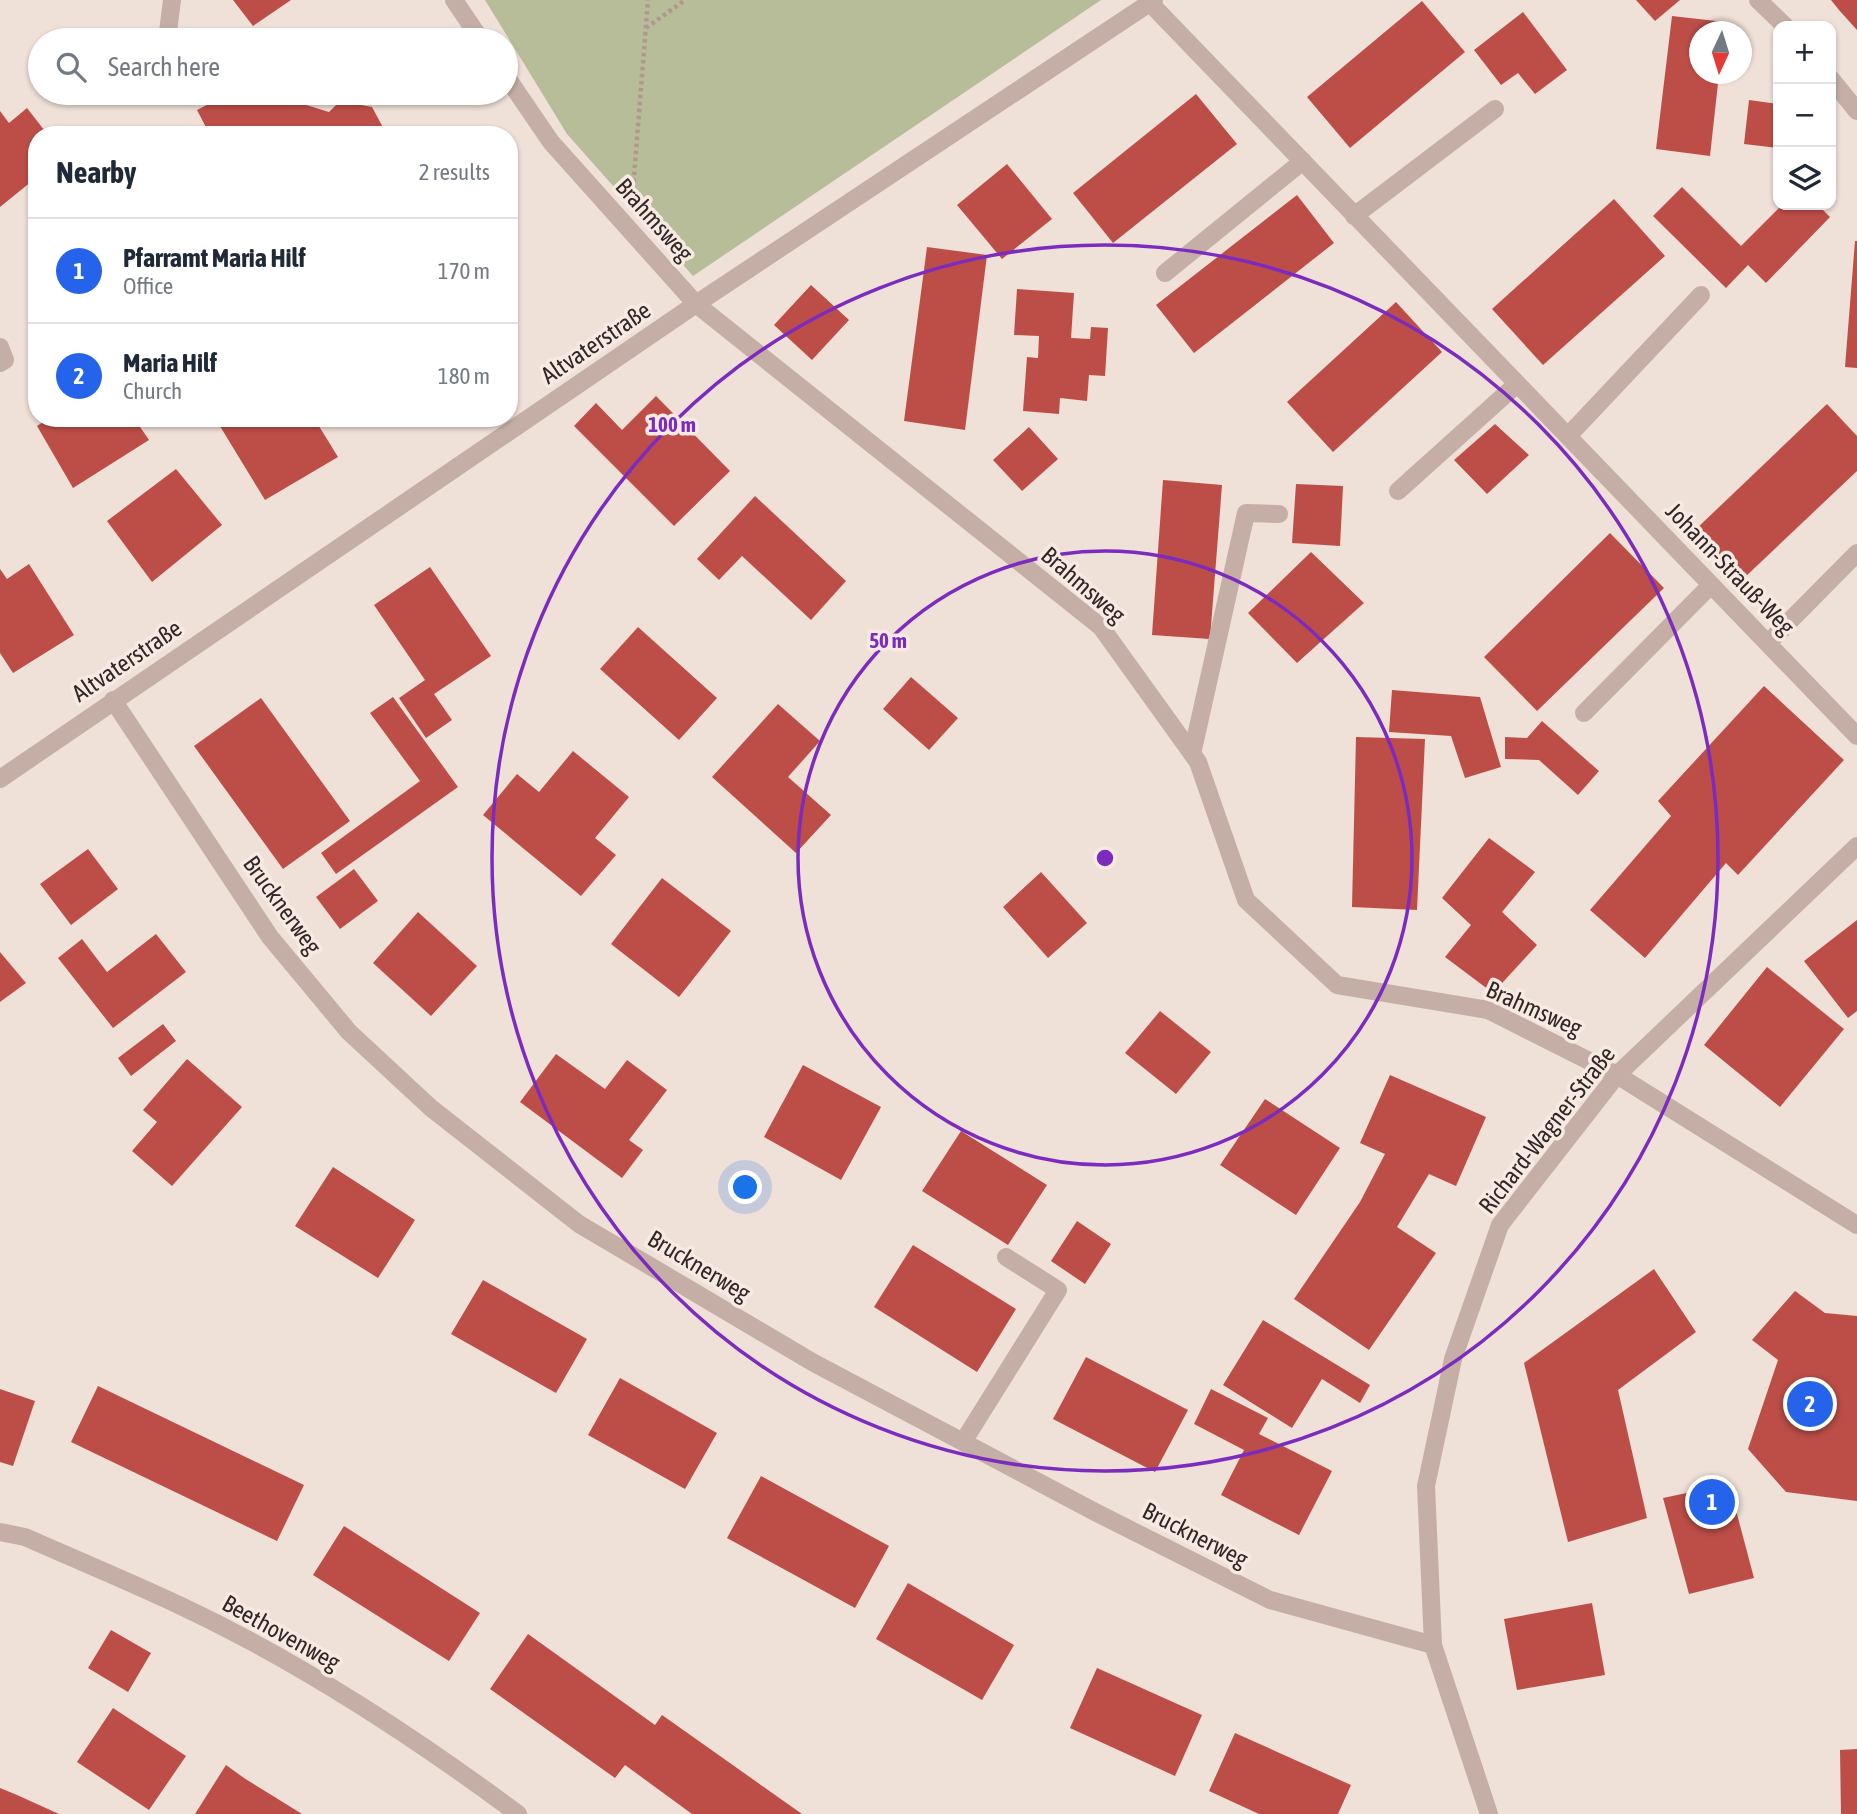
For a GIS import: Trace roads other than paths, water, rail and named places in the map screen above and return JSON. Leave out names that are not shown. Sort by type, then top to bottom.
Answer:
[{"type":"street","points":[[169,28],[173,0]]},
{"type":"street","points":[[454,0],[473,28]]},
{"type":"street","points":[[1758,0],[1780,21]]},
{"type":"street","name":"Johann-Strauß-Weg","points":[[1152,2],[1354,216],[1857,736]]},
{"type":"street","name":"Altvaterstraße","points":[[518,425],[1152,2]]},
{"type":"street","points":[[1835,84],[1857,111]]},
{"type":"street","name":"Brahmsweg","points":[[518,94],[551,142],[696,304],[1101,627],[1198,762],[1246,900],[1337,985],[1488,1010],[1617,1075],[1857,1225]]},
{"type":"street","points":[[1354,216],[1495,109]]},
{"type":"street","points":[[1165,274],[1303,162]]},
{"type":"street","points":[[1568,436],[1701,295]]},
{"type":"street","points":[[0,347],[5,360],[0,363]]},
{"type":"street","points":[[1398,491],[1517,384]]},
{"type":"street","name":"Altvaterstraße","points":[[0,779],[515,427]]},
{"type":"street","points":[[1192,754],[1246,513],[1279,514]]},
{"type":"street","points":[[1768,643],[1857,553]]},
{"type":"street","points":[[1584,713],[1711,585]]},
{"type":"street","name":"Brucknerweg","points":[[113,700],[270,937],[349,1032],[422,1100],[579,1223],[814,1363],[1095,1513],[1270,1600],[1433,1645]]},
{"type":"street","name":"Richard-Wagner-Straße","points":[[1489,1814],[1433,1645],[1426,1486],[1453,1359],[1500,1225],[1617,1075],[1857,846]]},
{"type":"street","points":[[963,1442],[1058,1290],[1006,1257]]},
{"type":"street","name":"Beethovenweg","points":[[0,1532],[25,1537],[182,1606],[303,1670],[471,1779],[517,1814]]},
{"type":"place","name":"Maria Hilf","points":[[1810,1404]]},
{"type":"place","name":"Pfarramt Maria Hilf","points":[[1712,1502]]}]
